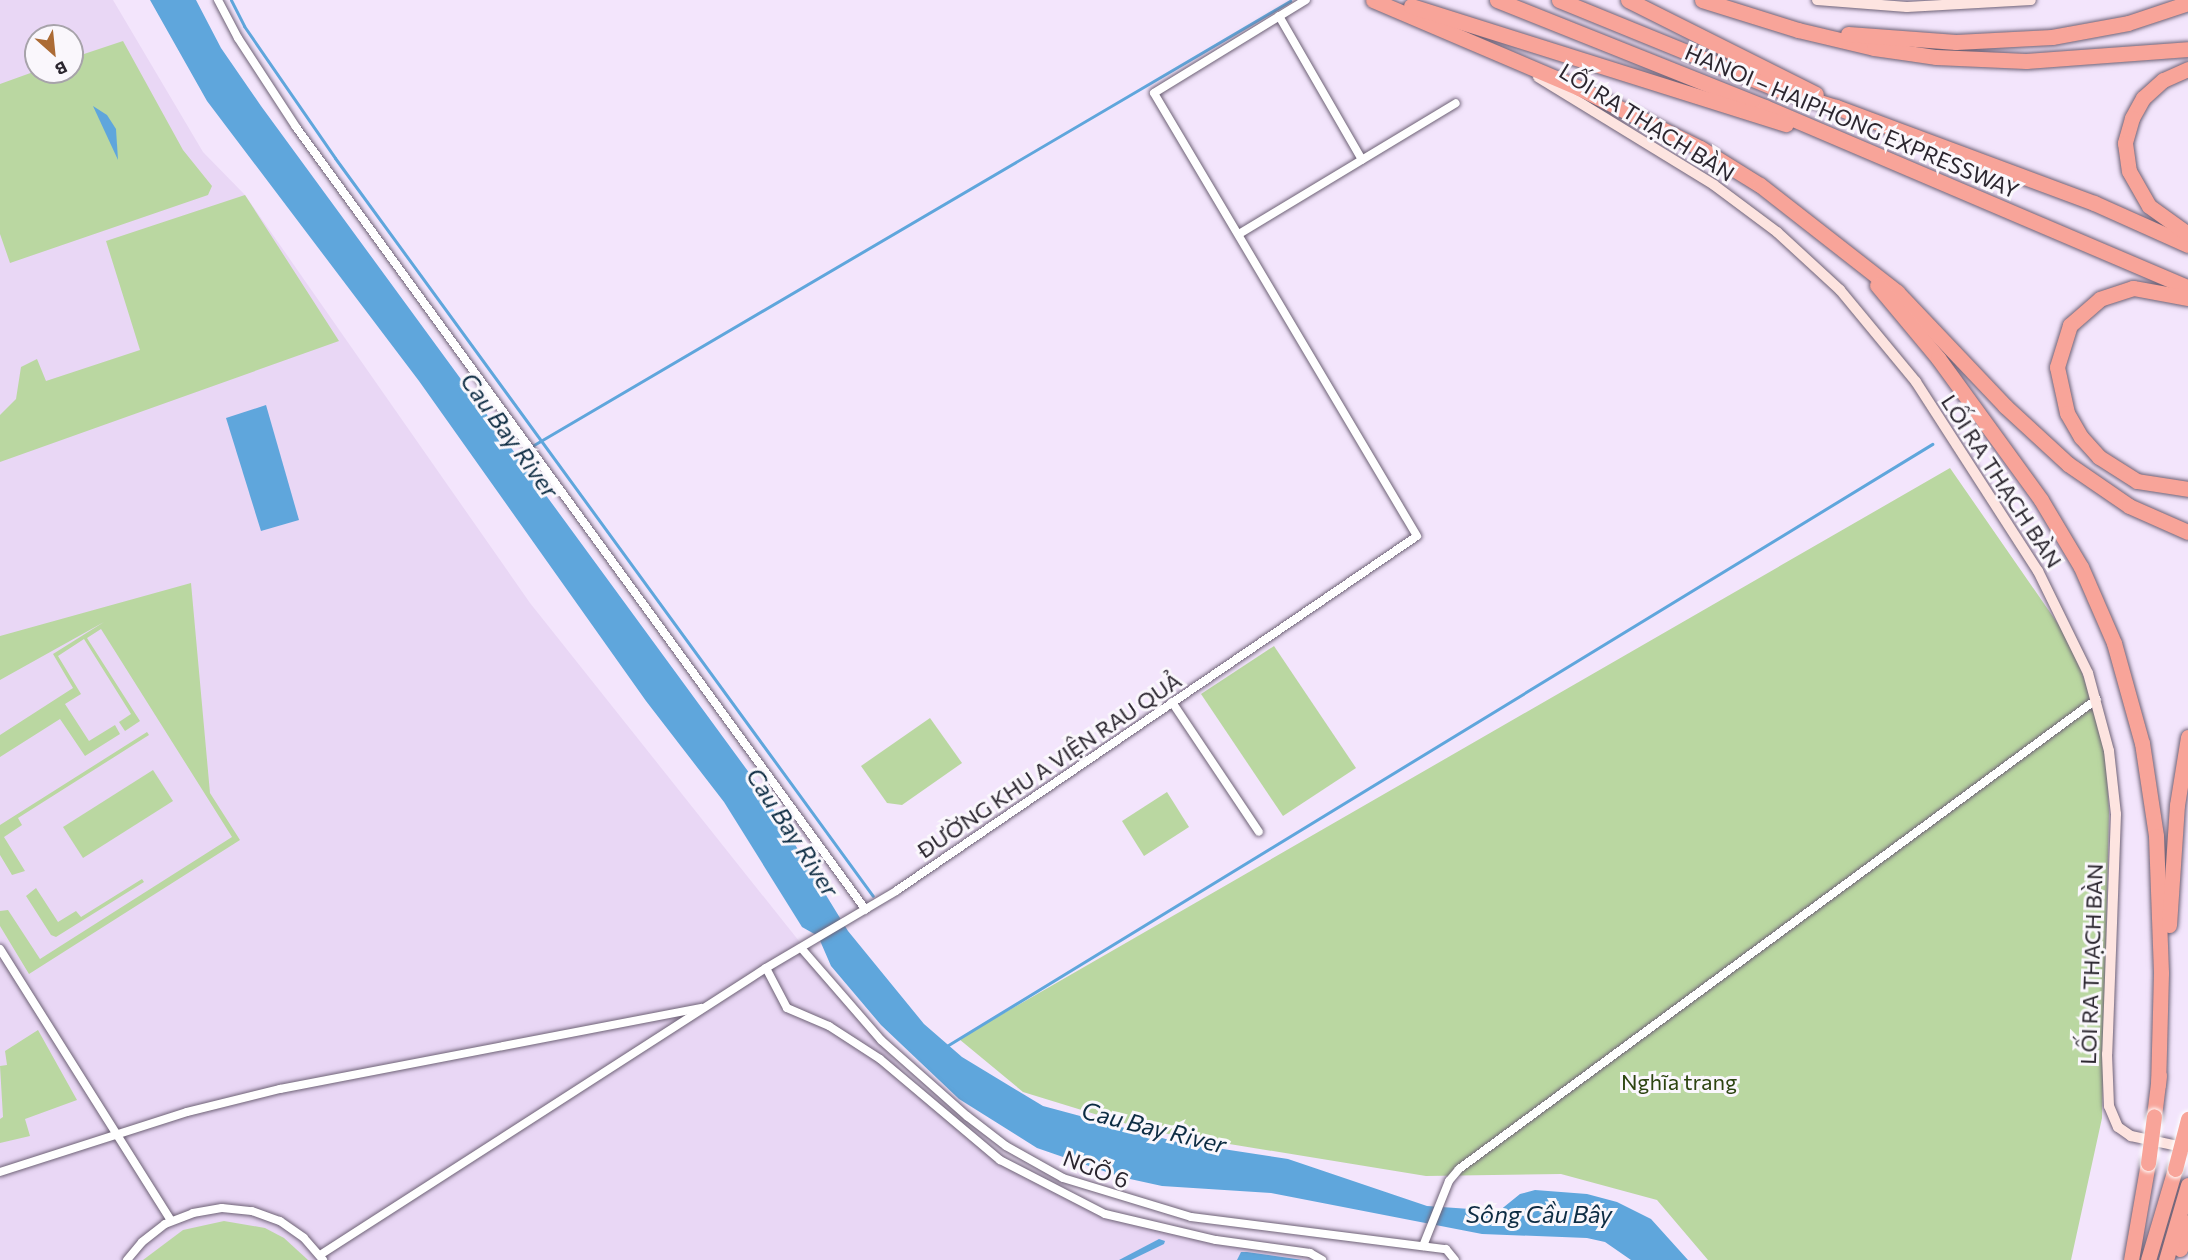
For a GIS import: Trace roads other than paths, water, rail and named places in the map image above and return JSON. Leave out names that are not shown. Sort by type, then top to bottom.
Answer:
[{"type":"highway","points":[[1373,0],[1497,52],[1700,148],[1792,206],[1848,250],[1913,307],[2035,436],[2116,498],[2188,532]]},
{"type":"highway","points":[[1391,0],[1745,114],[1823,133]]},
{"type":"highway","name":"HANOI – HAIPHONG EXPRESSWAY","points":[[1497,0],[1823,133],[2188,287]]},
{"type":"highway","name":"HANOI – HAIPHONG EXPRESSWAY","points":[[1559,0],[1777,89],[1836,107],[2094,203],[2188,245]]},
{"type":"highway","points":[[1628,0],[1794,81],[1836,107]]},
{"type":"highway","points":[[1702,0],[1798,30],[1874,48],[1936,57],[2018,62],[2188,49]]},
{"type":"highway","points":[[1798,30],[1935,42],[2018,40],[2118,25],[2188,3]]},
{"type":"highway","points":[[2188,69],[2163,80],[2143,98],[2127,130],[2125,151],[2129,171],[2149,206],[2188,234]]},
{"type":"highway","points":[[1848,250],[1938,358],[2024,473],[2081,567],[2114,643],[2142,743],[2156,836],[2161,973],[2158,1084]]},
{"type":"highway","points":[[2188,298],[2133,288],[2100,298],[2070,325],[2057,367],[2067,413],[2081,437],[2099,457],[2137,481],[2170,489],[2188,489]]},
{"type":"highway","points":[[2131,1260],[2148,1162],[2158,1084],[2175,826],[2188,737]]},
{"type":"highway","points":[[2148,1260],[2188,1118]]},
{"type":"highway","points":[[2166,1260],[2188,1185]]},
{"type":"highway","points":[[2176,1260],[2188,1222]]},
{"type":"main road","points":[[1817,0],[1907,8],[2031,0]]},
{"type":"main road","name":"LỐI RA THẠCH BÀN","points":[[1497,52],[1714,185],[1777,232],[1840,291],[1916,382],[2038,571],[2074,639],[2097,699],[2116,814],[2106,1092],[2118,1127],[2131,1136],[2188,1149]]},
{"type":"street","points":[[218,0],[238,38],[297,127],[534,457],[866,910]]},
{"type":"street","points":[[1306,0],[1154,93],[1239,234],[1456,103]]},
{"type":"street","points":[[1280,16],[1362,160]]},
{"type":"street","name":"ĐƯỜNG KHU A VIỆN RAU QUẢ","points":[[321,1258],[766,968],[866,910],[1417,536],[1239,234]]},
{"type":"street","points":[[1424,1243],[1444,1191],[1460,1169],[2097,699]]},
{"type":"street","points":[[1172,702],[1258,832]]},
{"type":"street","name":"NGÕ 6","points":[[804,948],[881,1040],[958,1108],[1006,1146],[1063,1178],[1191,1217],[1424,1243],[1446,1249],[1455,1260]]},
{"type":"street","points":[[0,949],[171,1221]]},
{"type":"street","points":[[766,968],[787,1008],[829,1026],[880,1059],[1000,1160],[1105,1214],[1216,1240],[1310,1253],[1322,1260]]},
{"type":"street","points":[[0,1172],[187,1112],[309,1083],[705,1007]]},
{"type":"street","points":[[127,1260],[142,1242],[171,1221],[212,1209],[252,1211],[288,1226],[321,1258]]},
{"type":"water","name":"Sông Cầu Bây","points":[[150,0],[196,0],[221,48],[261,106],[761,789],[848,931],[924,1024],[962,1057],[1043,1106],[1177,1142],[1288,1159],[1427,1206],[1499,1211],[1520,1194],[1535,1190],[1587,1194],[1617,1202],[1651,1219],[1688,1260],[1631,1260],[1605,1242],[1587,1238],[1482,1234],[1271,1193],[1162,1186],[1121,1177],[1037,1148],[959,1099],[881,1025],[831,966],[818,936],[802,927],[724,802],[646,701],[419,381],[207,101]]},
{"type":"water","points":[[93,106],[107,115],[116,129],[118,160]]},
{"type":"water","points":[[266,405],[299,520],[261,531],[226,418]]},
{"type":"water","points":[[1159,1239],[1165,1241],[1164,1244],[1131,1260],[1119,1260]]},
{"type":"water","points":[[1241,1252],[1247,1252],[1303,1260],[1237,1260]]},
{"type":"waterway","name":"Cau Bay River","points":[[231,0],[244,26],[335,158],[873,896]]},
{"type":"waterway","name":"Cau Bay River","points":[[515,456],[1290,1]]},
{"type":"waterway","points":[[945,1047],[1932,444]]},
{"type":"park label","name":"Nghĩa trang","points":[[1679,1082]]}]
